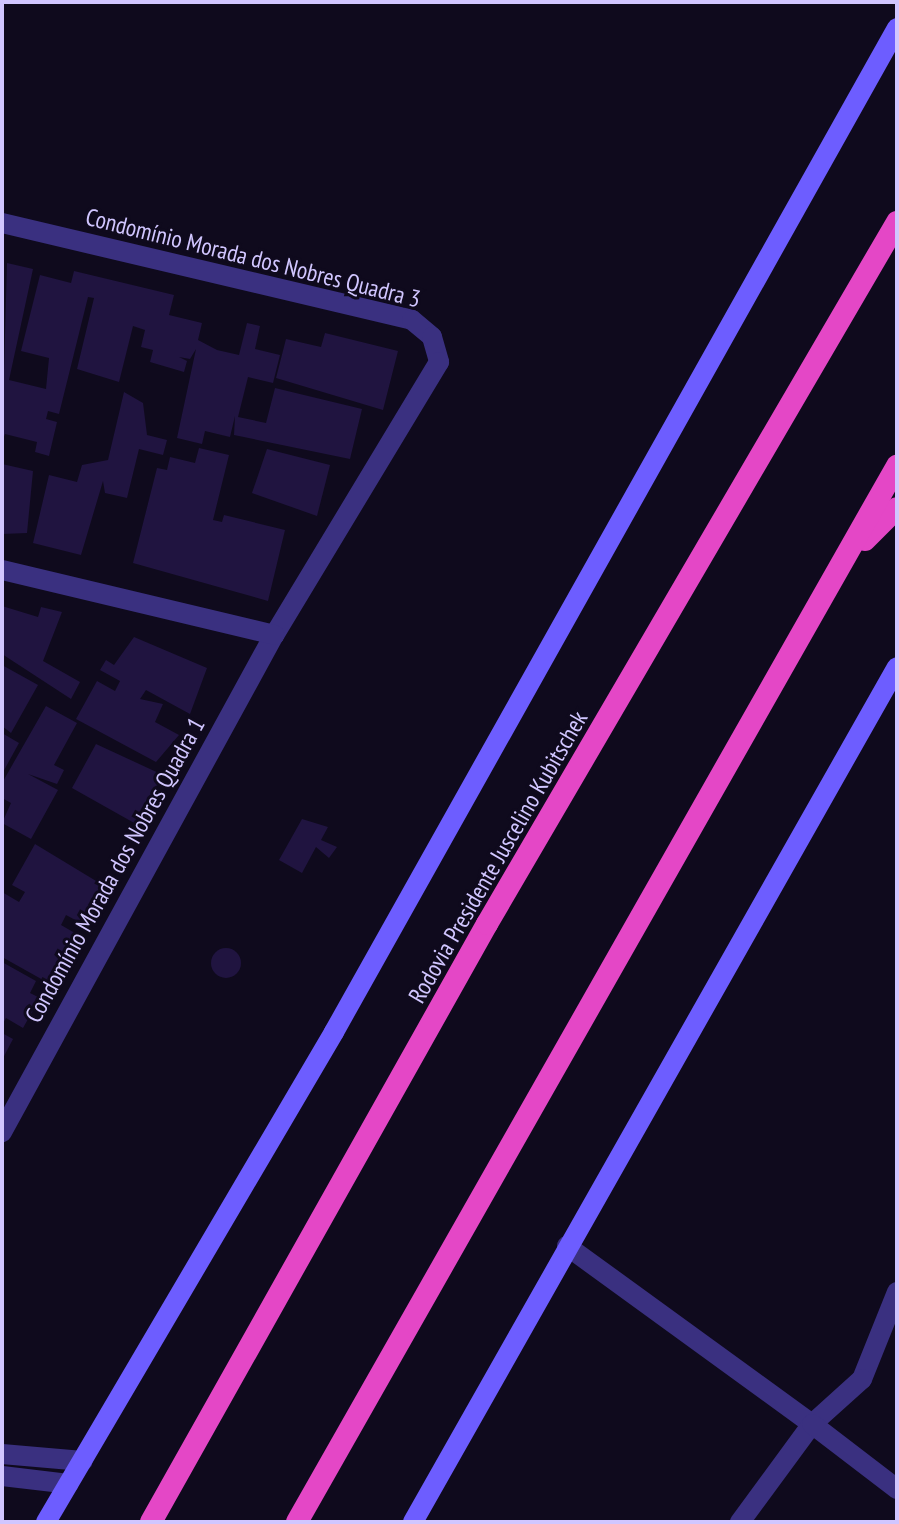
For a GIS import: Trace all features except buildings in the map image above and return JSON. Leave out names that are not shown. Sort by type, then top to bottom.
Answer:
[{"type":"highway","name":"Rodovia Presidente Juscelino Kubitschek","points":[[151,1522],[487,924],[897,222]]},
{"type":"highway","points":[[297,1522],[897,466]]},
{"type":"highway","points":[[841,564],[897,508]]},
{"type":"main road","points":[[46,1522],[342,1018],[897,28]]},
{"type":"main road","points":[[413,1522],[897,667]]},
{"type":"street","name":"Condomínio Morada dos Nobres Quadra 3","points":[[2,223],[412,320],[432,337],[439,362],[274,635]]},
{"type":"street","points":[[2,570],[274,635]]},
{"type":"street","name":"Condomínio Morada dos Nobres Quadra 1","points":[[2,1132],[274,635]]},
{"type":"street","points":[[567,1246],[897,1489]]},
{"type":"street","points":[[740,1522],[812,1424],[862,1379],[897,1292]]},
{"type":"street","points":[[2,1454],[83,1461]]},
{"type":"street","points":[[2,1476],[69,1484]]}]
